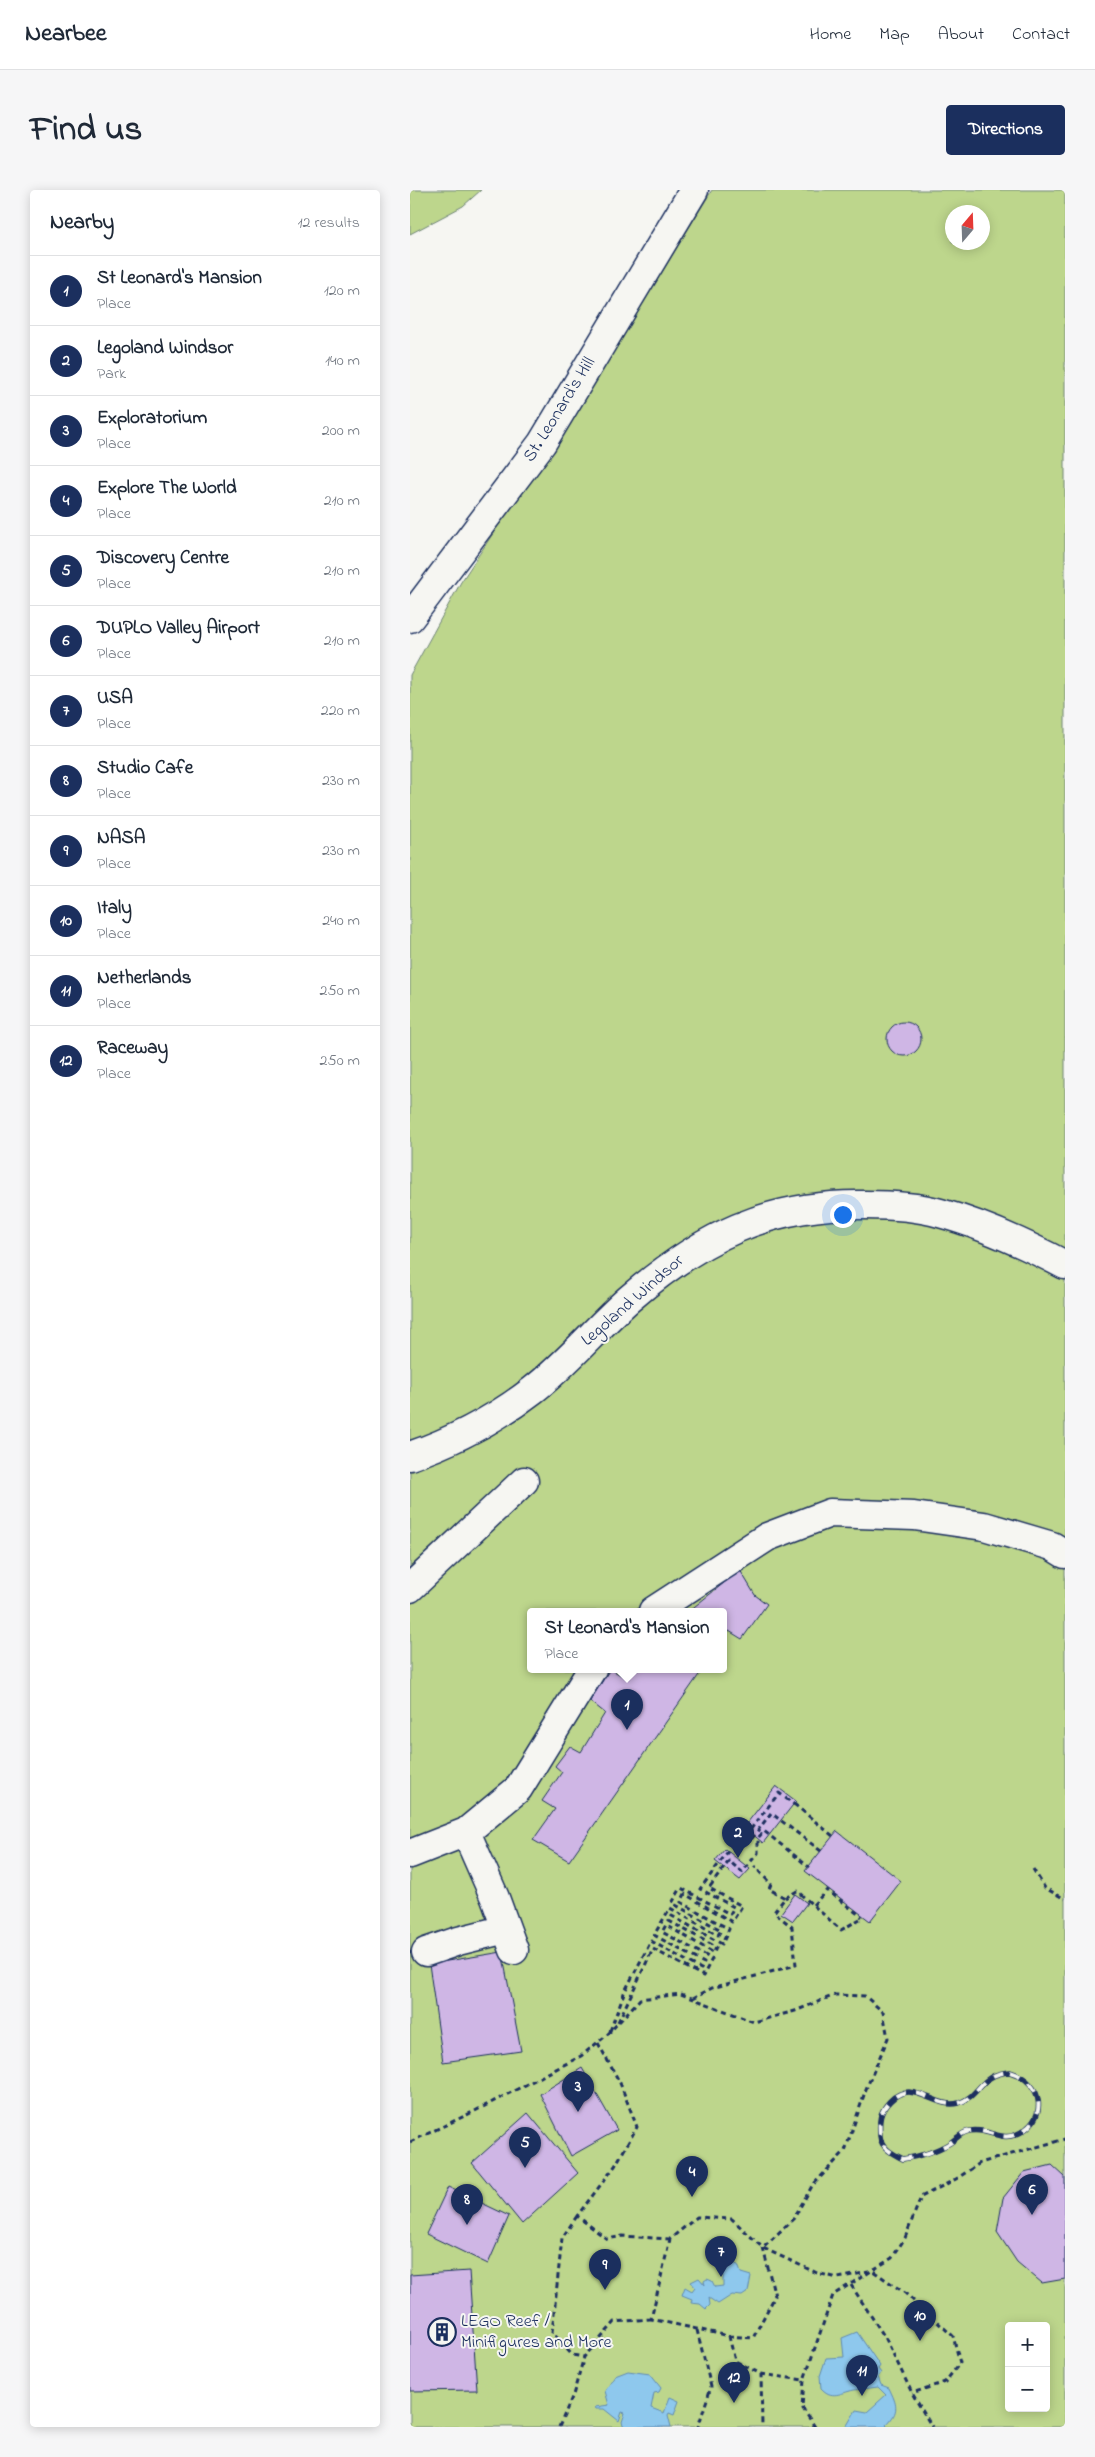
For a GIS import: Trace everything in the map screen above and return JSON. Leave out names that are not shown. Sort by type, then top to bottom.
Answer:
[{"type":"street","name":"St. Leonard's Hill","points":[[410,618],[542,443],[694,190]]},
{"type":"street","name":"Legoland Windsor","points":[[414,1456],[477,1426],[533,1390],[629,1300],[679,1259],[730,1229],[782,1212],[837,1204],[890,1205],[938,1212],[988,1229],[1065,1265]]},
{"type":"street","points":[[410,1588],[524,1481]]},
{"type":"street","points":[[658,1608],[766,1537],[830,1513],[914,1516],[984,1526],[1052,1546],[1065,1554]]},
{"type":"street","points":[[410,1854],[466,1832],[518,1789],[590,1673]]},
{"type":"street","points":[[426,1952],[458,1941],[510,1940],[495,1898],[466,1832]]},
{"type":"path","points":[[608,2034],[624,1993],[651,1941],[701,1969],[704,1963],[654,1934],[670,1908],[718,1935],[721,1930],[672,1903],[681,1888],[730,1914],[734,1907],[700,1890],[738,1838],[750,1830],[778,1793],[833,1836]]},
{"type":"path","points":[[737,1852],[734,1850],[741,1841],[750,1841],[772,1813],[821,1851]]},
{"type":"path","points":[[616,2026],[653,1949],[703,1976],[712,1959],[662,1932],[666,1925],[714,1953],[716,1947],[669,1921],[672,1916],[722,1944],[730,1929],[681,1902],[685,1894],[732,1922],[742,1906],[708,1888],[728,1861],[742,1872],[758,1853],[758,1838],[764,1831],[809,1867]]},
{"type":"path","points":[[754,1866],[772,1884],[769,1889],[785,1898]]},
{"type":"path","points":[[1033,1869],[1045,1888],[1065,1899]]},
{"type":"path","points":[[692,1999],[712,1988],[796,1965],[792,1927],[774,1912],[785,1898],[798,1891],[813,1905],[841,1930],[861,1918],[827,1890],[813,1905]]},
{"type":"path","points":[[410,2142],[581,2056],[608,2034],[640,1999],[681,1994],[754,2022],[795,2011],[835,1995],[865,1996],[883,2012],[888,2038],[866,2089],[845,2150],[812,2186],[794,2218],[764,2248]]},
{"type":"path","points":[[584,2357],[572,2355],[552,2332],[562,2238],[615,2166],[637,2127],[620,2083],[598,2043]]},
{"type":"path","points":[[815,2427],[802,2407],[804,2380],[833,2295],[892,2258],[904,2238],[921,2197],[956,2179],[980,2163],[1065,2139]]},
{"type":"path","points":[[577,2216],[607,2239],[623,2236],[670,2240]]},
{"type":"path","points":[[651,2319],[670,2240],[698,2217],[732,2219],[764,2248],[817,2274],[838,2278],[873,2271],[954,2336],[960,2363],[945,2382],[912,2393]]},
{"type":"path","points":[[559,2427],[573,2395],[584,2357],[615,2322],[651,2319],[729,2336],[753,2338],[775,2296],[764,2248]]},
{"type":"path","points":[[851,2285],[886,2339],[912,2393],[932,2427]]},
{"type":"path","points":[[697,2330],[711,2386],[698,2427]]},
{"type":"path","points":[[729,2336],[735,2361],[761,2374],[804,2380]]},
{"type":"path","points":[[761,2374],[762,2427]]},
{"type":"green space","points":[[410,190],[481,190],[463,206],[410,234]]},
{"type":"green space","points":[[712,190],[1065,190],[1065,2427],[410,2427],[410,675],[461,582],[621,339]]},
{"type":"water","points":[[726,2261],[738,2265],[741,2273],[751,2276],[748,2292],[742,2296],[732,2295],[718,2304],[709,2298],[710,2305],[706,2309],[700,2304],[691,2303],[692,2299],[682,2295],[685,2287],[692,2291],[695,2287],[691,2282],[699,2278],[705,2285],[704,2281],[707,2279],[712,2281],[715,2287],[723,2286],[723,2274],[720,2274],[717,2266]]},
{"type":"water","points":[[857,2332],[880,2366],[878,2369],[881,2373],[878,2377],[881,2385],[889,2388],[894,2399],[896,2408],[894,2416],[886,2425],[888,2427],[846,2427],[856,2410],[867,2412],[886,2395],[878,2387],[833,2395],[821,2388],[820,2376],[826,2358],[844,2357],[842,2338]]},
{"type":"water","points":[[628,2371],[650,2374],[661,2388],[659,2392],[654,2393],[651,2408],[664,2413],[670,2397],[679,2401],[674,2415],[669,2413],[668,2415],[671,2427],[624,2427],[622,2422],[625,2413],[622,2412],[619,2421],[604,2409],[596,2409],[595,2407],[609,2405],[605,2391],[615,2376]]},
{"type":"building","points":[[904,1022],[911,1023],[916,1027],[920,1032],[920,1046],[916,1051],[911,1055],[904,1056],[897,1055],[892,1051],[888,1046],[887,1039],[888,1032],[892,1027],[897,1023]]},
{"type":"building","points":[[740,1570],[755,1595],[767,1604],[742,1639],[729,1631],[727,1634],[727,1608],[693,1608]]},
{"type":"building","points":[[608,1673],[617,1673],[628,1679],[632,1673],[700,1673],[569,1861],[533,1840],[555,1809],[542,1801],[562,1772],[555,1766],[570,1746],[581,1752],[605,1713],[590,1701]]},
{"type":"building","points":[[776,1786],[796,1801],[763,1843],[744,1827]]},
{"type":"building","points":[[837,1831],[901,1881],[870,1921],[805,1871]]},
{"type":"building","points":[[725,1849],[750,1869],[740,1880],[715,1861]]},
{"type":"building","points":[[795,1894],[807,1903],[793,1921],[781,1913]]},
{"type":"building","points":[[502,1952],[521,2051],[443,2062],[429,1964]]},
{"type":"building","points":[[582,2068],[617,2130],[571,2156],[540,2094]]},
{"type":"building","points":[[528,2113],[578,2173],[522,2224],[472,2163]]},
{"type":"building","points":[[1052,2165],[1065,2177],[1065,2279],[1042,2283],[1017,2262],[997,2232],[1003,2198],[1024,2172]]},
{"type":"building","points":[[448,2187],[509,2216],[488,2264],[426,2234]]},
{"type":"building","name":"LEGO Reef / Minifigures and More","points":[[469,2271],[477,2390],[410,2391],[410,2275]]},
{"type":"railway","points":[[1010,2072],[1022,2077],[1036,2093],[1038,2112],[1026,2129],[1009,2136],[979,2131],[966,2132],[939,2149],[903,2159],[892,2153],[883,2144],[880,2131],[882,2113],[886,2105],[899,2094],[907,2092],[916,2093],[941,2102],[959,2103],[972,2095],[992,2077],[1010,2072]]},
{"type":"place","name":"St Leonard's Mansion","points":[[627,1730]]},
{"type":"place","name":"Legoland Windsor","points":[[738,1858]]},
{"type":"place","name":"Exploratorium","points":[[578,2112]]},
{"type":"place","name":"Discovery Centre","points":[[525,2168]]},
{"type":"place","name":"Explore The World","points":[[692,2197]]},
{"type":"place","name":"DUPLO Valley Airport","points":[[1032,2215]]},
{"type":"place","name":"Studio Cafe","points":[[467,2225]]},
{"type":"place","name":"USA","points":[[721,2277]]},
{"type":"place","name":"NASA","points":[[605,2290]]},
{"type":"place","name":"LEGO Reef / Minifigures and More","points":[[442,2332]]},
{"type":"place","name":"Italy","points":[[920,2341]]},
{"type":"place","name":"Netherlands","points":[[862,2396]]},
{"type":"place","name":"Raceway","points":[[734,2403]]}]
